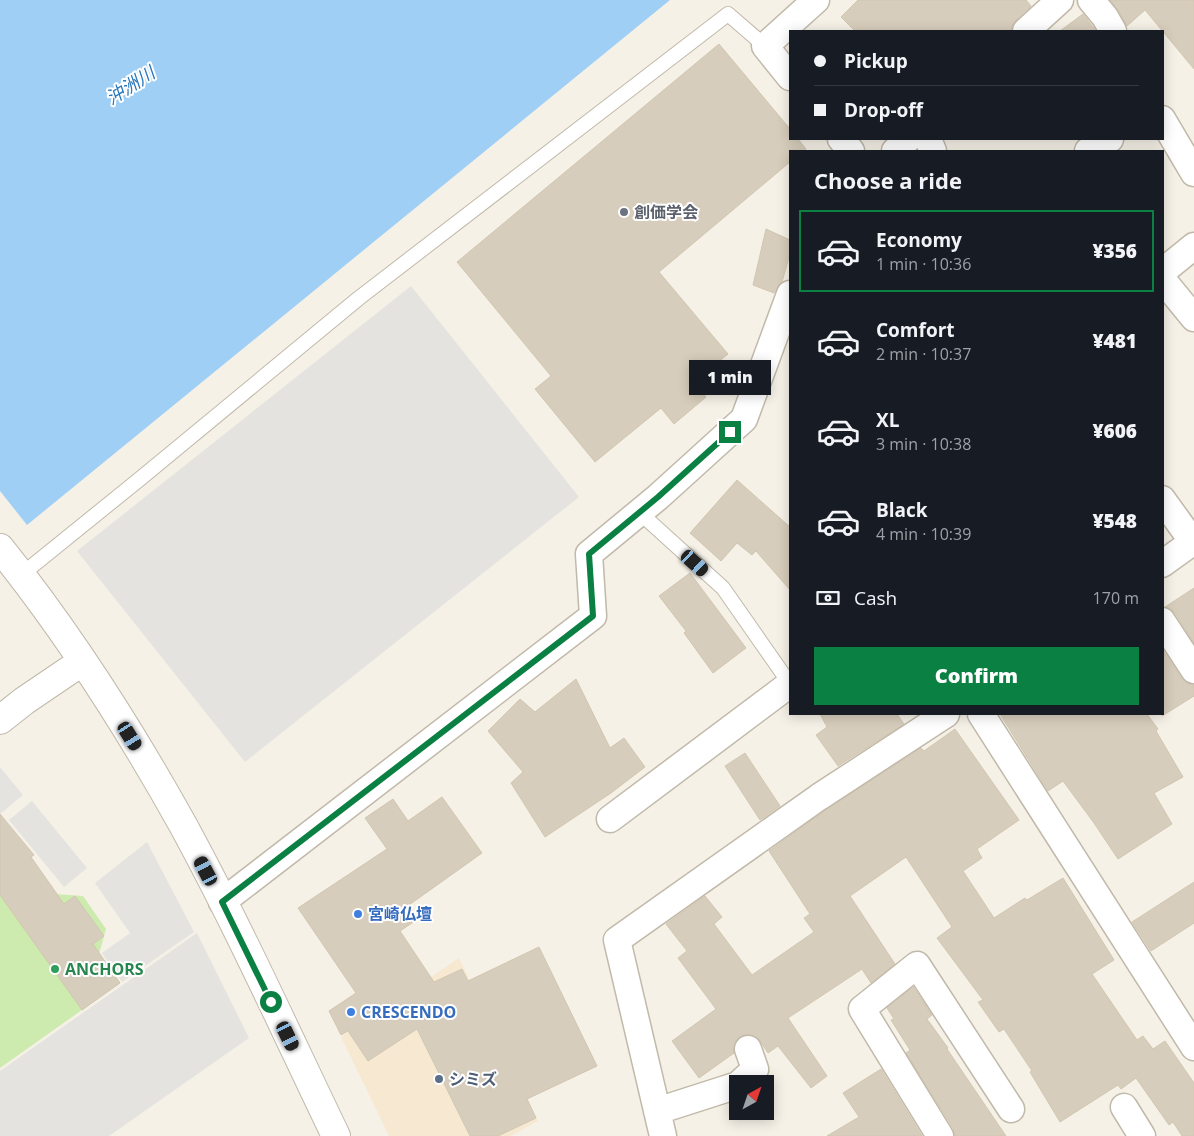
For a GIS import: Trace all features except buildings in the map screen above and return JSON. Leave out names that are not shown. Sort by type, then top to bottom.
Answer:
[{"type":"street","points":[[789,76],[765,46],[816,0]]},
{"type":"street","points":[[1027,30],[1060,0]]},
{"type":"street","points":[[1090,0],[1105,17],[1112,30]]},
{"type":"street","points":[[1164,122],[1194,173]]},
{"type":"street","points":[[841,140],[850,150]]},
{"type":"street","points":[[896,150],[907,140]]},
{"type":"street","points":[[1090,150],[1108,140]]},
{"type":"street","points":[[1164,270],[1194,246]]},
{"type":"street","points":[[1164,281],[1194,318]]},
{"type":"street","points":[[222,902],[593,616],[589,554],[744,419],[789,297]]},
{"type":"street","points":[[1164,502],[1194,542],[1164,563]]},
{"type":"street","points":[[12,564],[84,661],[183,825],[336,1136]]},
{"type":"street","points":[[1164,624],[1194,670]]},
{"type":"street","points":[[0,720],[24,701],[84,661]]},
{"type":"street","points":[[610,819],[789,685]]},
{"type":"street","points":[[664,1136],[617,940],[819,797],[944,715]]},
{"type":"street","points":[[982,715],[1194,1047]]},
{"type":"street","points":[[940,1136],[862,1009],[917,965],[1011,1110]]},
{"type":"street","points":[[748,1049],[755,1069],[748,1075]]},
{"type":"street","points":[[657,1111],[729,1087]]},
{"type":"street","points":[[1124,1107],[1142,1136]]},
{"type":"lane","points":[[12,564],[141,478],[359,298],[728,14],[765,46]]},
{"type":"lane","points":[[639,512],[722,588],[789,683]]},
{"type":"shaded area","points":[[411,286],[579,497],[245,762],[77,551]]},
{"type":"shaded area","points":[[0,767],[23,795],[0,814]]},
{"type":"shaded area","points":[[32,801],[87,868],[64,887],[9,820]]},
{"type":"shaded area","points":[[147,842],[194,932],[122,982],[102,953],[130,933],[95,883]]},
{"type":"shaded area","points":[[197,933],[249,1038],[109,1136],[0,1136],[0,1071]]},
{"type":"shaded area","name":"シミズ","points":[[459,958],[538,1121],[511,1136],[389,1136],[341,1037]]},
{"type":"green space","name":"ANCHORS","points":[[0,890],[83,896],[106,929],[99,954],[120,983],[0,1068]]},
{"type":"water","name":"沖洲川","points":[[0,0],[670,0],[27,525],[0,491]]},
{"type":"place","name":"創価学会","points":[[624,212]]},
{"type":"place","name":"宮崎仏壇","points":[[358,914]]},
{"type":"place","name":"ANCHORS","points":[[55,969]]},
{"type":"place","name":"CRESCENDO","points":[[351,1012]]},
{"type":"place","name":"シミズ","points":[[439,1079]]},
{"type":"route","points":[[271,1002],[222,902],[593,616],[589,554],[658,497],[730,432]]}]
